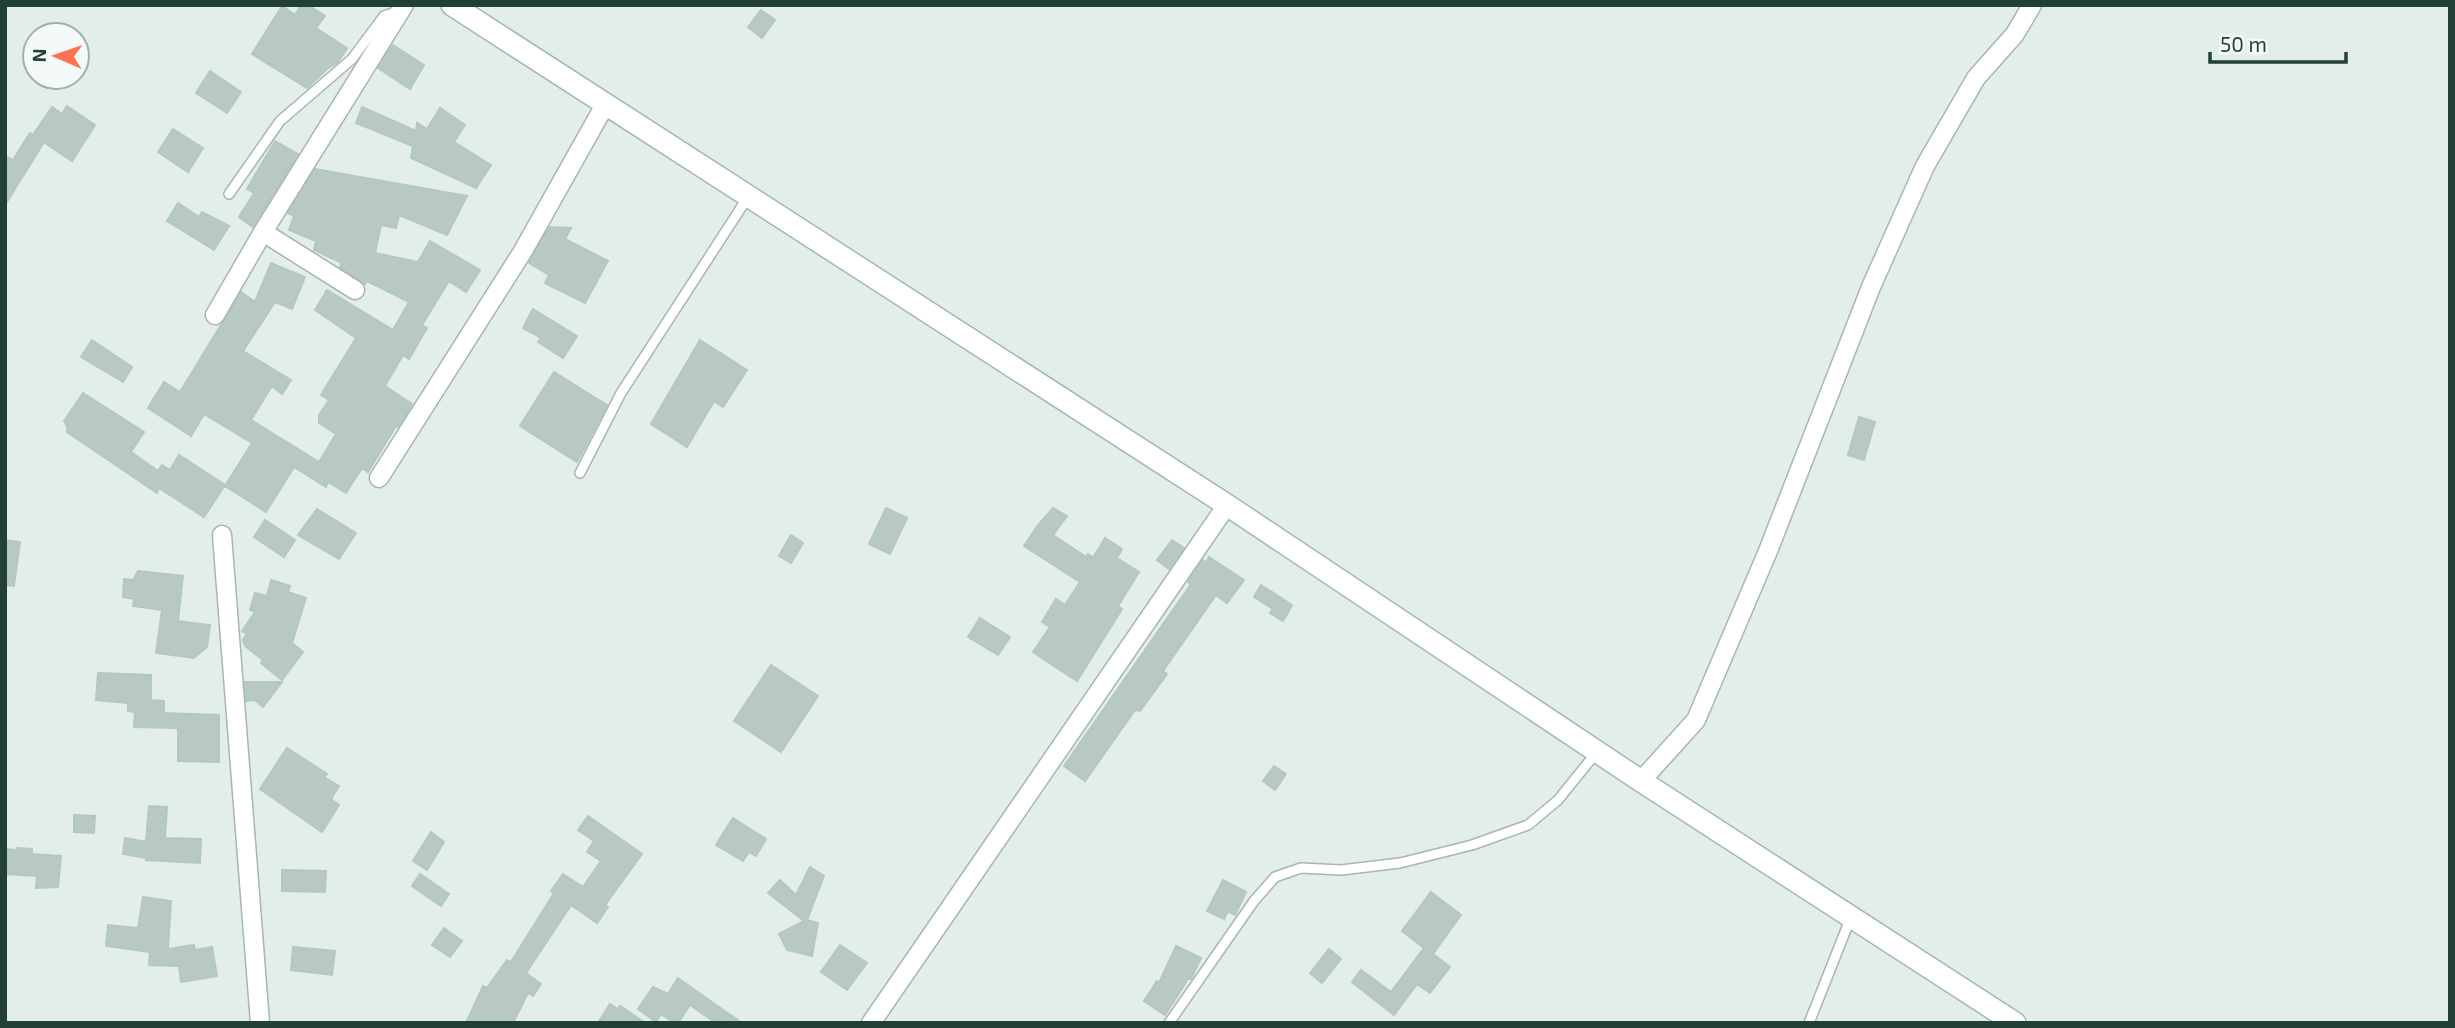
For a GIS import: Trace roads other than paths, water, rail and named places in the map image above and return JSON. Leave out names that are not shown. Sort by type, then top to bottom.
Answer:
[{"type":"main road","points":[[452,5],[1227,505],[1641,781],[2015,1023]]},
{"type":"street","points":[[1641,781],[1696,720],[1768,551],[1871,287],[1925,166],[1976,78],[2015,34],[2032,5]]},
{"type":"street","points":[[215,314],[403,7]]},
{"type":"street","points":[[379,478],[523,251],[605,106]]},
{"type":"street","points":[[263,232],[355,290]]},
{"type":"street","points":[[871,1023],[1227,505]]},
{"type":"street","points":[[222,535],[260,1023]]},
{"type":"lane","points":[[229,194],[280,121],[352,59],[384,16],[403,7]]},
{"type":"lane","points":[[580,473],[621,393],[748,198]]},
{"type":"lane","points":[[1170,1023],[1254,901],[1275,877],[1301,868],[1340,870],[1400,863],[1472,845],[1528,825],[1558,800],[1597,752]]},
{"type":"lane","points":[[1808,1023],[1851,917]]}]
